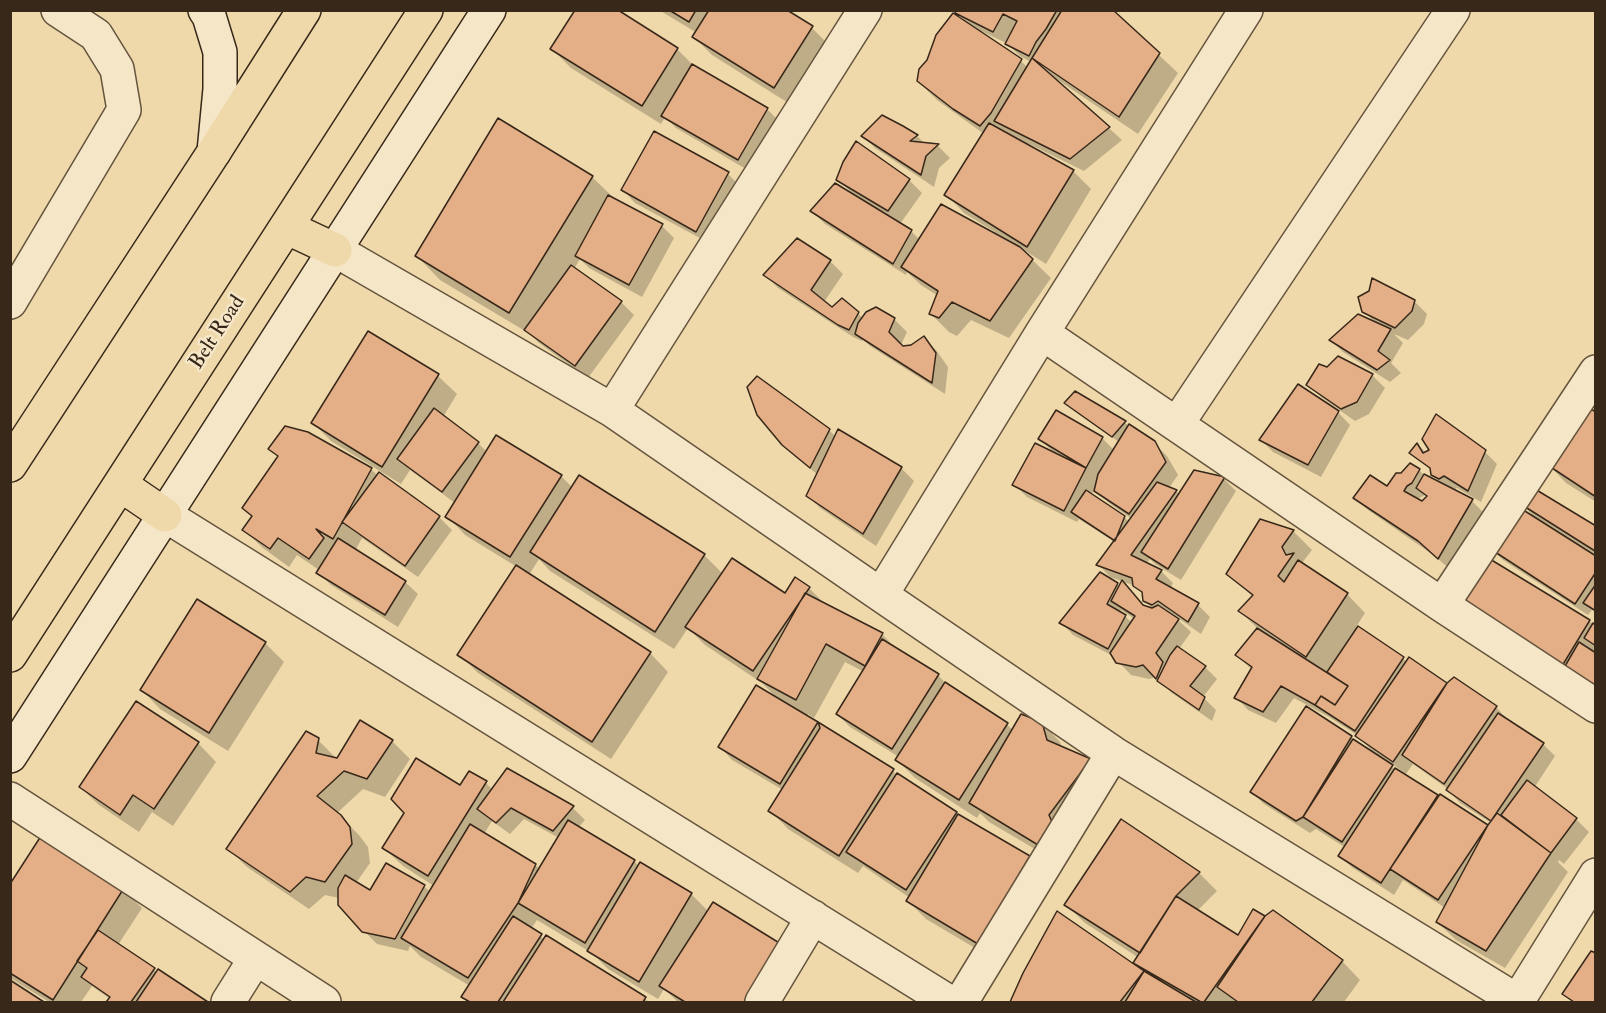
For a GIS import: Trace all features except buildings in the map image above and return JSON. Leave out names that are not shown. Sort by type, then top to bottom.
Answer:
[{"type":"main road","points":[[10,465],[304,10]]},
{"type":"main road","name":"Belt Road","points":[[10,655],[426,10]]},
{"type":"main road","points":[[286,227],[335,250]]},
{"type":"main road","points":[[121,484],[165,515]]},
{"type":"street","points":[[10,302],[124,110],[117,69],[96,35],[58,10]]},
{"type":"street","points":[[205,10],[220,52],[220,90],[214,152]]},
{"type":"street","points":[[10,756],[489,10]]},
{"type":"street","points":[[612,410],[865,10]]},
{"type":"street","points":[[881,596],[1042,333],[1246,10]]},
{"type":"street","points":[[1177,424],[1453,10]]},
{"type":"street","points":[[335,250],[612,410],[1113,753],[1518,1002],[1596,875]]},
{"type":"street","points":[[1042,333],[1442,605],[1596,706]]},
{"type":"street","points":[[1442,605],[1596,372]]},
{"type":"street","points":[[165,515],[949,1002]]},
{"type":"street","points":[[962,1002],[1113,753]]},
{"type":"street","points":[[10,799],[324,1002]]},
{"type":"street","points":[[762,1002],[813,917]]},
{"type":"street","points":[[228,1002],[255,958]]}]
